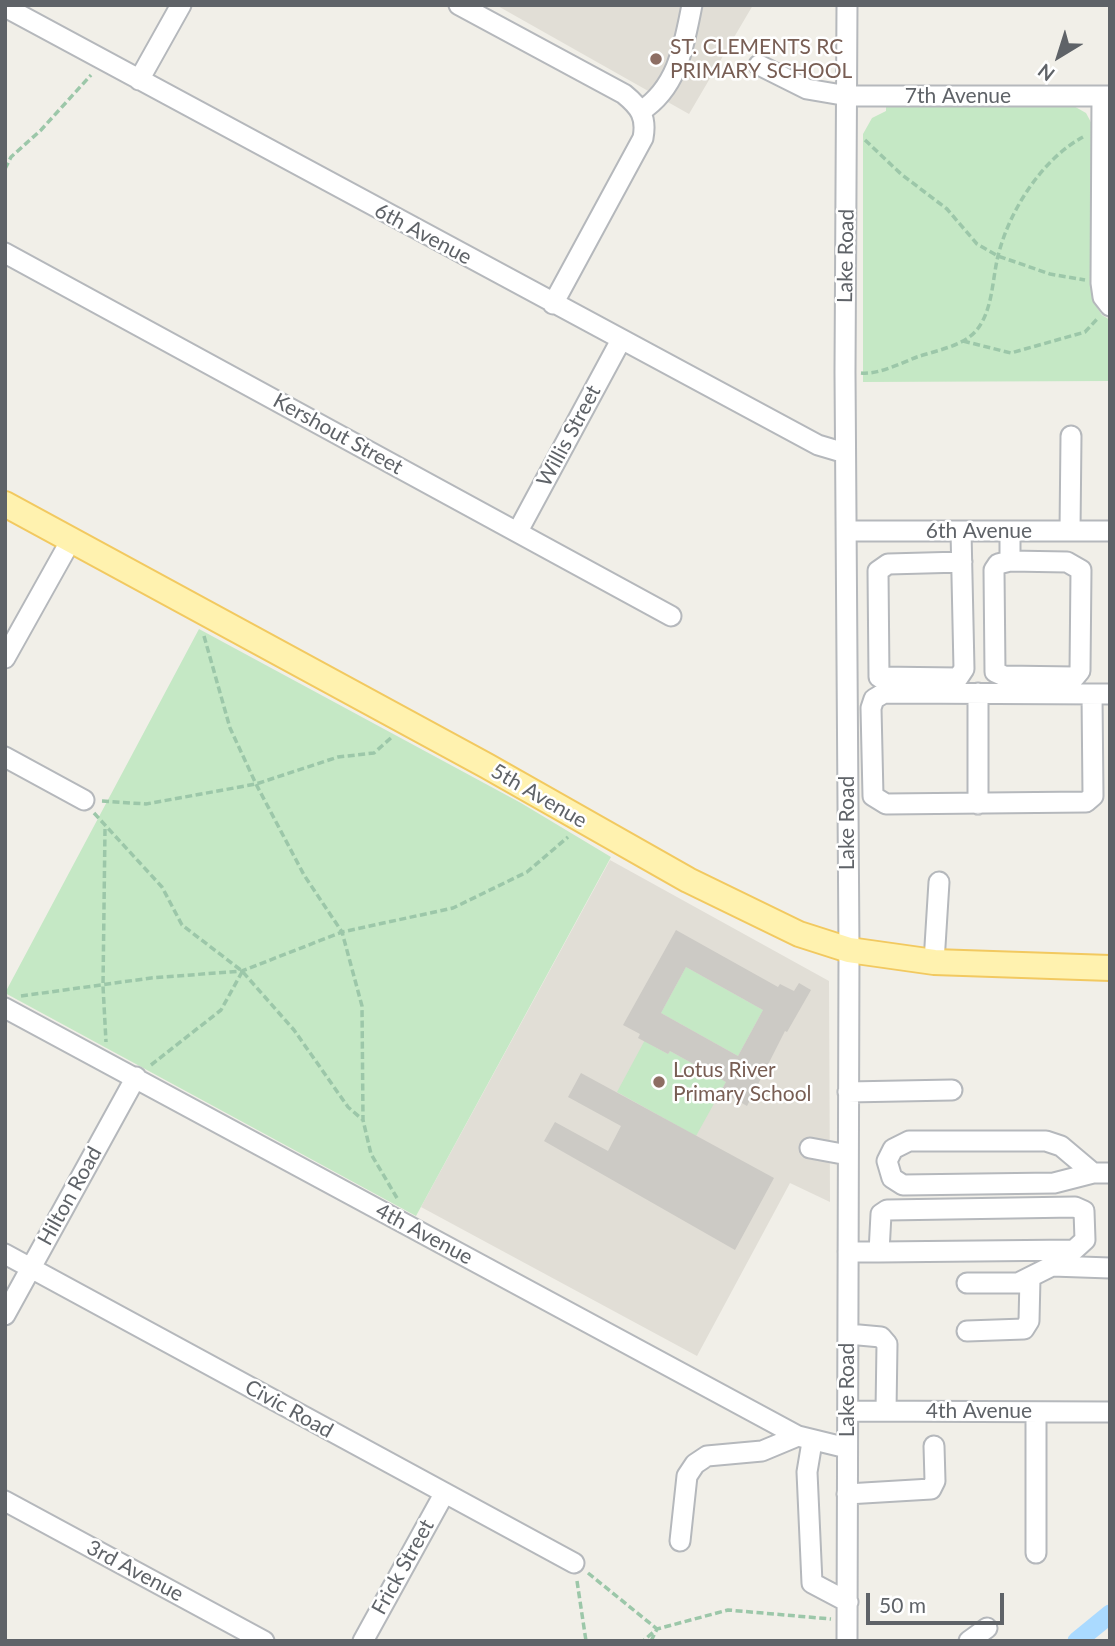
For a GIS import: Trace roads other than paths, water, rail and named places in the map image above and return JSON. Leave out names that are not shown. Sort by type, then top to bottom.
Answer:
[{"type":"main road","name":"5th Avenue","points":[[5,504],[761,917],[849,950],[934,962],[1110,968]]},
{"type":"street","points":[[139,80],[181,5]]},
{"type":"street","points":[[459,5],[624,94],[641,111],[646,124],[643,138],[553,304]]},
{"type":"street","points":[[641,111],[670,83],[684,45],[692,5]]},
{"type":"street","name":"Lake Road","points":[[847,5],[847,1641]]},
{"type":"street","name":"6th Avenue","points":[[5,7],[621,341],[818,445],[845,453]]},
{"type":"street","name":"7th Avenue","points":[[759,65],[807,89],[848,96],[1106,96]]},
{"type":"street","points":[[1106,96],[1101,129],[1101,283],[1106,310]]},
{"type":"street","name":"Kershout Street","points":[[5,253],[671,616]]},
{"type":"street","name":"Willis Street","points":[[517,531],[621,341]]},
{"type":"street","points":[[1070,531],[1071,436]]},
{"type":"street","name":"6th Avenue","points":[[848,531],[1110,531]]},
{"type":"street","points":[[961,531],[962,562],[963,673],[958,678],[879,677],[878,571],[888,564],[962,562]]},
{"type":"street","points":[[1010,531],[1010,562]]},
{"type":"street","points":[[5,658],[71,540]]},
{"type":"street","points":[[1010,562],[1067,562],[1081,570],[1080,671],[1075,677],[1004,676],[995,672],[994,570],[998,564],[1010,562]]},
{"type":"street","points":[[884,693],[1101,694],[1090,800],[1082,803],[886,804],[875,799],[872,792],[871,708],[874,699],[884,693]]},
{"type":"street","points":[[978,693],[978,804]]},
{"type":"street","points":[[5,757],[84,800]]},
{"type":"street","points":[[934,962],[939,882]]},
{"type":"street","name":"4th Avenue","points":[[7,1009],[805,1439],[847,1448]]},
{"type":"street","name":"Hilton Road","points":[[5,1315],[136,1077]]},
{"type":"street","points":[[848,1092],[952,1090]]},
{"type":"street","points":[[1046,1141],[1061,1146],[1101,1173],[1055,1183],[903,1185],[892,1178],[887,1161],[893,1149],[909,1142],[1046,1141]]},
{"type":"street","points":[[810,1148],[848,1155]]},
{"type":"street","points":[[848,1252],[879,1252],[1074,1250],[1085,1240],[1086,1216],[1084,1211],[1075,1207],[887,1210],[881,1214],[879,1252]]},
{"type":"street","name":"Civic Road","points":[[5,1254],[574,1563]]},
{"type":"street","points":[[967,1283],[1018,1283],[1052,1266],[1110,1268]]},
{"type":"street","points":[[967,1331],[1024,1329],[1029,1321],[1030,1278]]},
{"type":"street","points":[[848,1334],[881,1337],[887,1344],[886,1411]]},
{"type":"street","name":"4th Avenue","points":[[848,1411],[1110,1412]]},
{"type":"street","points":[[1036,1412],[1036,1553]]},
{"type":"street","points":[[680,1541],[687,1476],[695,1464],[707,1456],[762,1451],[805,1439],[812,1583],[848,1611]]},
{"type":"street","points":[[847,1494],[931,1489],[935,1482],[934,1446]]},
{"type":"street","name":"Frick Street","points":[[363,1641],[444,1493]]},
{"type":"street","name":"3rd Avenue","points":[[5,1500],[264,1641]]},
{"type":"street","points":[[969,1641],[987,1628]]},
{"type":"waterway","points":[[1077,1641],[1110,1614]]},
{"type":"place","name":"ST. CLEMENTS RC PRIMARY SCHOOL","points":[[656,59]]},
{"type":"place","name":"Lotus River Primary School","points":[[659,1082]]}]
